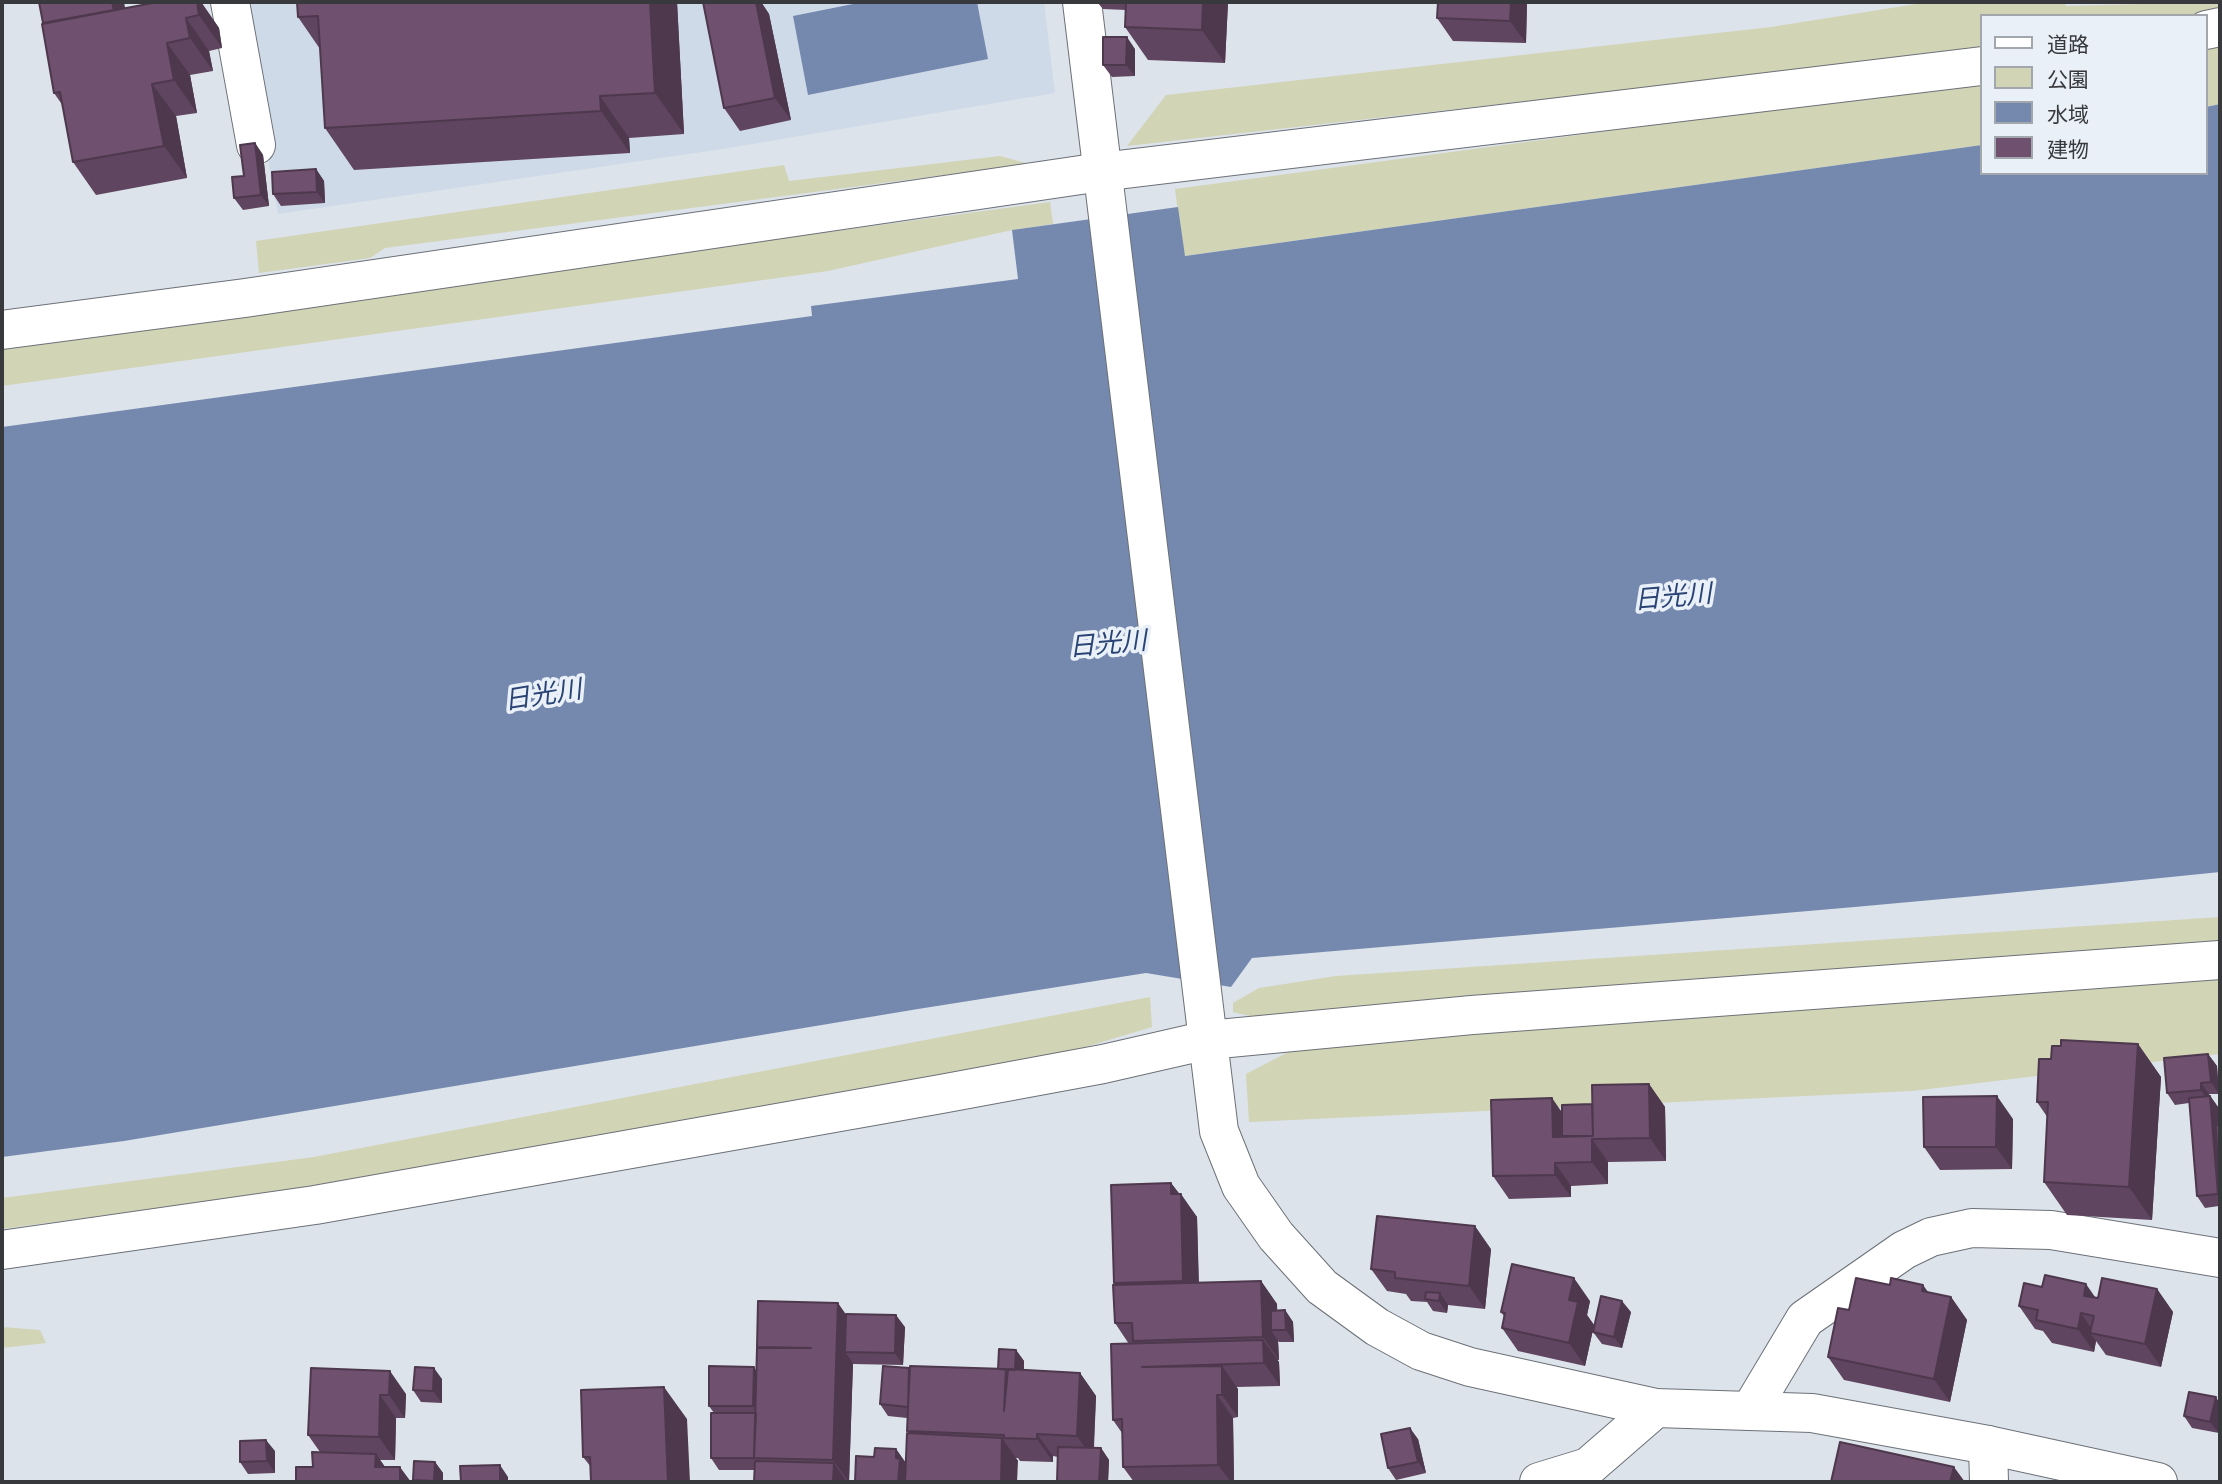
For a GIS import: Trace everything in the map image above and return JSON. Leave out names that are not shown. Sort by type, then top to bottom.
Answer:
[{"type":"street","points":[[230,2],[256,145]]},
{"type":"street","points":[[1082,2],[1219,1131],[1241,1186],[1276,1236],[1322,1287],[1377,1327],[1421,1351],[1470,1367],[1656,1408],[1812,1413],[1989,1464],[2158,1482]]},
{"type":"street","points":[[2,330],[1980,66]]},
{"type":"street","points":[[2,1250],[328,1203],[941,1094],[1103,1064],[1207,1031],[1472,1015],[2220,960]]},
{"type":"street","points":[[1750,1411],[1805,1319],[1904,1250],[1931,1237],[1972,1228],[2051,1230],[2220,1258]]},
{"type":"street","points":[[1539,1482],[1588,1467],[1656,1408]]},
{"type":"shaded area","points":[[253,2],[1044,2],[1055,93],[723,149],[278,214],[242,19]]},
{"type":"green space","points":[[1929,2],[2065,2],[2066,6],[2220,2],[2220,14],[1980,14],[1980,50],[1127,146],[1166,95],[1771,27]]},
{"type":"green space","points":[[2220,41],[2220,104],[2208,107],[2208,44]]},
{"type":"green space","points":[[1980,81],[1980,145],[1184,256],[1175,189]]},
{"type":"green space","points":[[1000,156],[1029,164],[385,248],[370,258],[259,273],[256,241],[784,165],[789,181]]},
{"type":"green space","points":[[1050,202],[1053,224],[1012,230],[828,271],[2,386],[2,344]]},
{"type":"green space","points":[[2220,917],[2220,946],[1271,1021],[1233,1012],[1233,1003],[1259,988],[1336,976]]},
{"type":"green space","points":[[2220,973],[2220,1054],[1912,1091],[1249,1122],[1246,1074],[1294,1049]]},
{"type":"green space","points":[[1150,997],[1152,1027],[1062,1054],[315,1187],[2,1229],[2,1198],[314,1157]]},
{"type":"green space","points":[[2,1327],[40,1330],[46,1343],[2,1348]]},
{"type":"water","points":[[863,2],[977,2],[988,59],[808,95],[793,16]]},
{"type":"water","name":"日光川","points":[[2220,104],[2220,872],[1857,907],[1252,958],[1231,987],[1146,973],[124,1141],[2,1157],[2,427],[812,316],[811,306],[1018,279],[1012,230],[1178,207],[1185,256],[1980,145],[1980,175],[2208,175],[2208,107]]},
{"type":"building","points":[[39,2],[112,2],[114,10],[43,23]]},
{"type":"building","points":[[158,2],[197,2],[199,15],[186,18],[190,38],[167,43],[174,80],[152,84],[164,146],[73,162],[60,92],[54,93],[42,24]]},
{"type":"building","points":[[297,2],[650,2],[655,93],[600,96],[601,111],[325,128],[318,16],[298,17]]},
{"type":"building","points":[[703,2],[756,2],[775,98],[724,108]]},
{"type":"building","points":[[1126,2],[1203,2],[1202,30],[1125,27]]},
{"type":"building","points":[[1438,2],[1511,2],[1510,21],[1437,18]]},
{"type":"building","points":[[1103,37],[1127,37],[1126,65],[1103,65]]},
{"type":"building","points":[[255,143],[261,195],[234,198],[232,177],[244,176],[240,145]]},
{"type":"building","points":[[316,169],[317,192],[273,194],[272,172]]},
{"type":"building","points":[[2061,1040],[2138,1044],[2129,1187],[2044,1182],[2048,1102],[2037,1102],[2039,1059],[2051,1059],[2052,1046],[2061,1046]]},
{"type":"building","points":[[2208,1054],[2211,1082],[2201,1083],[2201,1090],[2167,1093],[2164,1058]]},
{"type":"building","points":[[1649,1084],[1650,1138],[1592,1139],[1592,1162],[1555,1163],[1555,1175],[1493,1176],[1491,1100],[1552,1098],[1553,1137],[1593,1136],[1592,1085]]},
{"type":"building","points":[[1997,1096],[1996,1147],[1924,1147],[1923,1097]]},
{"type":"building","points":[[2210,1096],[2218,1194],[2197,1196],[2189,1098]]},
{"type":"building","points":[[1592,1104],[1593,1136],[1562,1136],[1562,1105]]},
{"type":"building","points":[[2216,1125],[2220,1125],[2220,1214]]},
{"type":"building","points":[[1171,1183],[1171,1194],[1181,1194],[1183,1281],[1114,1283],[1111,1185]]},
{"type":"building","points":[[1377,1216],[1475,1226],[1469,1286],[1395,1278],[1395,1272],[1371,1269]]},
{"type":"building","points":[[1512,1264],[1574,1278],[1569,1300],[1578,1302],[1569,1343],[1502,1328],[1505,1313],[1501,1312]]},
{"type":"building","points":[[2045,1275],[2086,1284],[2084,1296],[2098,1298],[2102,1278],[2157,1289],[2145,1344],[2090,1333],[2094,1316],[2081,1313],[2078,1329],[2036,1320],[2038,1310],[2019,1306],[2024,1283],[2042,1287]]},
{"type":"building","points":[[1856,1278],[1890,1285],[1891,1278],[1923,1285],[1922,1291],[1951,1297],[1934,1379],[1828,1357],[1838,1308],[1849,1310]]},
{"type":"building","points":[[1261,1281],[1263,1337],[1133,1341],[1132,1323],[1115,1323],[1113,1285]]},
{"type":"building","points":[[1426,1292],[1440,1293],[1439,1301],[1425,1299]]},
{"type":"building","points":[[1601,1296],[1622,1301],[1614,1337],[1593,1332]]},
{"type":"building","points":[[758,1301],[838,1303],[833,1460],[754,1458],[757,1348],[811,1348],[757,1347]]},
{"type":"building","points":[[1285,1310],[1286,1330],[1271,1330],[1271,1311]]},
{"type":"building","points":[[846,1314],[896,1315],[895,1353],[845,1352]]},
{"type":"building","points":[[1263,1340],[1264,1363],[1142,1367],[1222,1366],[1222,1395],[1217,1395],[1218,1465],[1123,1467],[1122,1419],[1113,1420],[1111,1344]]},
{"type":"building","points":[[999,1349],[1016,1350],[1015,1370],[998,1369]]},
{"type":"building","points":[[709,1366],[754,1367],[753,1406],[709,1406]]},
{"type":"building","points":[[883,1366],[909,1368],[908,1407],[880,1404]]},
{"type":"building","points":[[910,1366],[1006,1369],[1004,1411],[1008,1369],[1080,1373],[1077,1436],[1037,1434],[1037,1439],[907,1431]]},
{"type":"building","points":[[415,1367],[434,1368],[433,1391],[413,1390]]},
{"type":"building","points":[[311,1368],[390,1371],[389,1395],[380,1395],[379,1437],[308,1435]]},
{"type":"building","points":[[664,1387],[668,1482],[591,1482],[590,1457],[583,1457],[581,1390]]},
{"type":"building","points":[[2189,1392],[2216,1397],[2210,1422],[2184,1416]]},
{"type":"building","points":[[711,1413],[756,1413],[754,1458],[711,1458]]},
{"type":"building","points":[[1410,1428],[1418,1462],[1388,1468],[1381,1434]]},
{"type":"building","points":[[907,1433],[1002,1438],[1001,1482],[905,1482]]},
{"type":"building","points":[[266,1440],[267,1461],[240,1462],[240,1441]]},
{"type":"building","points":[[1840,1442],[1954,1467],[1950,1482],[1831,1482]]},
{"type":"building","points":[[1058,1447],[1101,1448],[1099,1482],[1057,1482]]},
{"type":"building","points":[[875,1448],[896,1449],[896,1458],[900,1459],[898,1482],[855,1482],[856,1456],[874,1457]]},
{"type":"building","points":[[312,1452],[376,1454],[375,1467],[400,1467],[400,1482],[296,1482],[296,1467],[313,1467]]},
{"type":"building","points":[[414,1461],[435,1462],[434,1481],[413,1480]]},
{"type":"building","points":[[755,1461],[834,1463],[833,1482],[754,1482]]},
{"type":"building","points":[[500,1465],[500,1482],[461,1482],[460,1466]]}]
